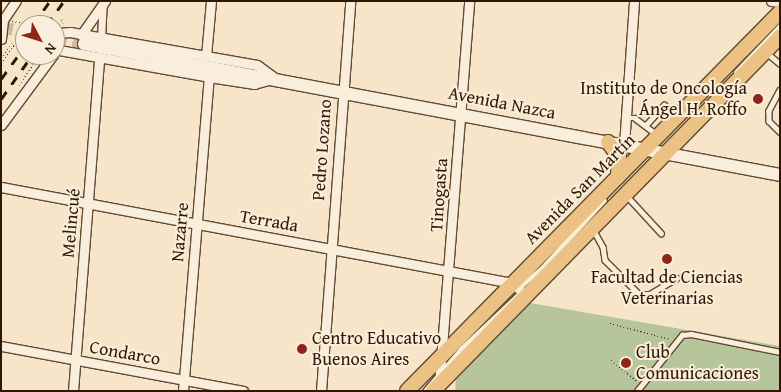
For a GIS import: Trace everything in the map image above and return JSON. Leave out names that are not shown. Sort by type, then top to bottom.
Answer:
[{"type":"main road","name":"Avenida San Martín","points":[[439,376],[520,290],[592,229],[626,195],[656,151],[658,137],[780,12]]},
{"type":"main road","name":"Avenida San Martín","points":[[407,391],[439,376],[520,290],[618,177],[656,151],[780,38]]},
{"type":"main road","name":"Avenida Nazca","points":[[82,40],[780,175]]},
{"type":"main road","points":[[608,142],[619,157],[618,177]]},
{"type":"street","points":[[2,38],[2,20],[16,1]]},
{"type":"street","points":[[206,56],[211,1]]},
{"type":"street","name":"Pedro Lozano","points":[[320,391],[350,1]]},
{"type":"street","name":"Tinogasta","points":[[439,376],[450,272],[469,1]]},
{"type":"street","points":[[624,146],[634,1]]},
{"type":"street","points":[[771,1],[780,2]]},
{"type":"street","points":[[101,38],[104,2]]},
{"type":"street","points":[[82,40],[104,2]]},
{"type":"street","name":"Avenida Nazca","points":[[65,32],[82,40],[101,38],[257,65],[276,78]]},
{"type":"street","name":"Avenida Nazca","points":[[65,52],[254,84],[276,78]]},
{"type":"street","name":"Melincué","points":[[73,391],[89,205],[98,57]]},
{"type":"street","points":[[1,124],[45,65]]},
{"type":"street","name":"Nazarre","points":[[183,391],[209,76]]},
{"type":"street","name":"Terrada","points":[[1,187],[450,272],[520,290]]},
{"type":"street","name":"Condarco","points":[[1,346],[243,391]]},
{"type":"lane","points":[[656,151],[780,21]]},
{"type":"lane","points":[[520,290],[780,26]]},
{"type":"lane","points":[[766,52],[780,64]]},
{"type":"lane","points":[[780,90],[770,111],[769,121],[780,132]]},
{"type":"lane","points":[[646,125],[664,105],[677,118]]},
{"type":"lane","points":[[626,118],[635,118],[646,125],[658,137]]},
{"type":"lane","points":[[626,195],[661,233]]},
{"type":"lane","points":[[592,229],[603,247],[605,260],[639,294],[650,294],[677,278]]},
{"type":"lane","points":[[637,391],[676,340],[691,334],[780,352]]},
{"type":"lane","points":[[414,391],[439,376]]},
{"type":"lane","points":[[424,391],[439,376]]},
{"type":"path","points":[[1,58],[13,42]]},
{"type":"path","points":[[1,63],[14,44]]},
{"type":"path","points":[[1,50],[5,52]]},
{"type":"path","points":[[32,65],[18,84],[35,65]]},
{"type":"path","points":[[610,323],[676,340]]},
{"type":"path","points":[[611,360],[642,385]]},
{"type":"green space","name":"Club Comunicaciones","points":[[530,303],[780,346],[780,391],[455,391],[456,379]]},
{"type":"tunnel","points":[[1,27],[15,30]]},
{"type":"tunnel","points":[[65,40],[84,44]]},
{"type":"railway","points":[[40,15],[50,1]]},
{"type":"railway","points":[[54,15],[64,1]]},
{"type":"railway","points":[[1,79],[15,60]]},
{"type":"railway","points":[[1,99],[25,65]]},
{"type":"place","name":"Instituto de Oncología Ángel H. Roffo","points":[[758,99]]},
{"type":"place","name":"Facultad de Ciencias Veterinarias","points":[[667,259]]},
{"type":"place","name":"Centro Educativo Buenos Aires","points":[[302,349]]},
{"type":"place","name":"Club Comunicaciones","points":[[626,363]]}]
